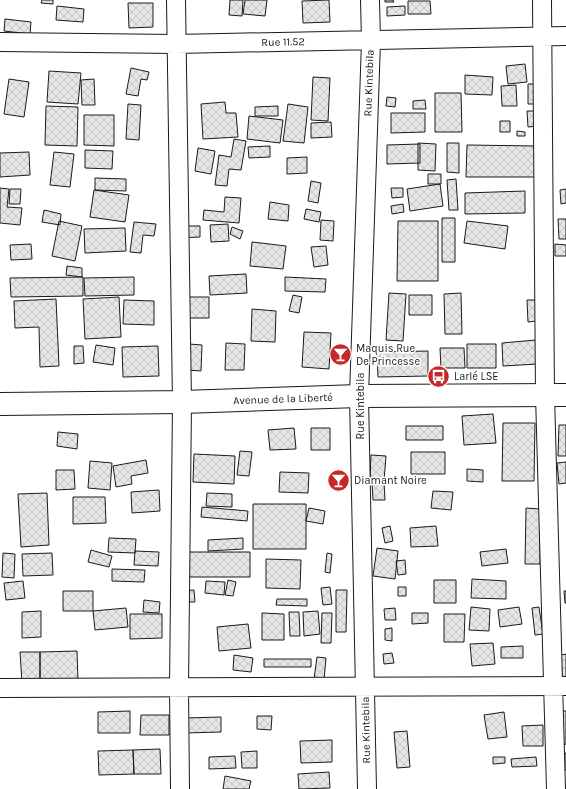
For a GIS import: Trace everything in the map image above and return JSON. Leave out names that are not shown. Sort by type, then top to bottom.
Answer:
[{"type":"main road","name":"Avenue de la Liberté","points":[[0,404],[182,402],[359,396],[566,395]]},
{"type":"street","points":[[176,0],[182,402],[179,688],[180,789]]},
{"type":"street","name":"Rue Kintebila","points":[[367,789],[359,396],[371,41],[370,0]]},
{"type":"street","points":[[542,0],[544,395],[560,686],[556,789]]},
{"type":"street","name":"Rue 11.52","points":[[0,42],[176,44],[566,36]]},
{"type":"street","points":[[0,688],[560,686]]},
{"type":"building","points":[[42,0],[53,0],[53,4],[41,3]]},
{"type":"building","points":[[230,0],[243,0],[242,16],[229,15]]},
{"type":"building","points":[[245,0],[267,0],[265,16],[243,14]]},
{"type":"building","points":[[329,0],[330,22],[303,23],[302,1]]},
{"type":"building","points":[[385,0],[393,0],[394,2],[385,2]]},
{"type":"building","points":[[408,1],[430,1],[431,14],[408,14]]},
{"type":"building","points":[[128,3],[153,3],[153,27],[129,28]]},
{"type":"building","points":[[57,6],[84,9],[83,22],[56,20]]},
{"type":"building","points":[[405,6],[405,15],[387,16],[387,7]]},
{"type":"building","points":[[5,19],[31,22],[30,34],[4,31]]},
{"type":"building","points":[[525,64],[527,82],[508,84],[506,66]]},
{"type":"building","points":[[131,68],[149,72],[147,80],[141,79],[138,96],[126,94]]},
{"type":"building","points":[[49,71],[81,73],[78,104],[47,102]]},
{"type":"building","points":[[465,75],[493,77],[492,95],[465,94]]},
{"type":"building","points":[[313,77],[330,78],[328,121],[311,120]]},
{"type":"building","points":[[9,79],[29,82],[24,117],[4,114]]},
{"type":"building","points":[[94,79],[95,105],[82,105],[81,80]]},
{"type":"building","points":[[528,84],[536,84],[536,104],[528,104]]},
{"type":"building","points":[[516,85],[517,106],[502,106],[501,86]]},
{"type":"building","points":[[435,93],[461,93],[462,132],[435,132]]},
{"type":"building","points":[[387,97],[396,98],[395,107],[386,106]]},
{"type":"building","points":[[425,100],[426,109],[413,109],[413,101]]},
{"type":"building","points":[[225,102],[226,113],[236,113],[238,137],[203,139],[201,104]]},
{"type":"building","points":[[128,104],[141,105],[139,140],[126,139]]},
{"type":"building","points":[[288,104],[308,107],[304,143],[283,141]]},
{"type":"building","points":[[46,106],[78,107],[77,146],[45,145]]},
{"type":"building","points":[[278,106],[278,116],[255,116],[255,107]]},
{"type":"building","points":[[527,111],[537,111],[538,126],[528,127]]},
{"type":"building","points":[[391,113],[425,113],[425,132],[391,133]]},
{"type":"building","points":[[84,115],[114,115],[114,146],[84,145]]},
{"type":"building","points":[[249,116],[283,120],[280,143],[247,139]]},
{"type":"building","points":[[500,121],[510,121],[510,132],[500,132]]},
{"type":"building","points":[[331,122],[332,137],[311,138],[311,123]]},
{"type":"building","points":[[517,131],[525,132],[525,136],[517,136]]},
{"type":"building","points":[[234,139],[246,141],[241,170],[229,169],[227,186],[215,185],[219,155],[231,157]]},
{"type":"building","points":[[418,143],[436,144],[435,171],[418,170]]},
{"type":"building","points":[[447,143],[459,143],[459,173],[447,172]]},
{"type":"building","points":[[420,144],[420,163],[387,164],[387,145]]},
{"type":"building","points":[[467,145],[536,146],[536,177],[466,177]]},
{"type":"building","points":[[270,146],[270,157],[249,158],[248,147]]},
{"type":"building","points":[[198,148],[215,151],[211,174],[195,171]]},
{"type":"building","points":[[85,150],[113,151],[112,169],[85,168]]},
{"type":"building","points":[[29,152],[30,175],[0,177],[0,153]]},
{"type":"building","points":[[54,152],[74,154],[70,187],[50,185]]},
{"type":"building","points":[[307,157],[307,173],[287,174],[287,158]]},
{"type":"building","points":[[428,174],[441,174],[441,184],[428,184]]},
{"type":"building","points":[[95,178],[126,179],[126,191],[95,190]]},
{"type":"building","points":[[456,179],[458,210],[449,210],[447,180]]},
{"type":"building","points":[[311,181],[321,183],[318,203],[308,201]]},
{"type":"building","points":[[440,184],[443,206],[410,211],[407,189]]},
{"type":"building","points":[[0,188],[9,189],[7,207],[22,208],[20,225],[0,223]]},
{"type":"building","points":[[391,188],[403,188],[403,197],[392,198]]},
{"type":"building","points":[[10,189],[21,189],[20,204],[9,204]]},
{"type":"building","points":[[566,189],[566,203],[561,204],[560,190]]},
{"type":"building","points":[[94,190],[129,195],[125,222],[90,217]]},
{"type":"building","points":[[525,191],[525,213],[465,214],[465,193]]},
{"type":"building","points":[[225,197],[241,198],[239,223],[203,220],[204,210],[224,212]]},
{"type":"building","points":[[270,202],[289,205],[288,221],[268,219]]},
{"type":"building","points":[[403,204],[404,212],[392,214],[391,206]]},
{"type":"building","points":[[306,209],[321,212],[319,222],[304,219]]},
{"type":"building","points":[[44,210],[61,214],[60,225],[42,222]]},
{"type":"building","points":[[442,218],[455,218],[455,262],[442,262]]},
{"type":"building","points":[[558,219],[566,219],[566,239],[559,239]]},
{"type":"building","points":[[321,220],[334,221],[333,241],[320,240]]},
{"type":"building","points":[[59,221],[82,226],[75,261],[52,256]]},
{"type":"building","points":[[398,221],[438,221],[438,281],[397,281]]},
{"type":"building","points":[[467,221],[508,226],[505,249],[464,243]]},
{"type":"building","points":[[134,222],[156,224],[154,236],[143,235],[141,253],[130,252]]},
{"type":"building","points":[[228,224],[229,241],[211,242],[210,225]]},
{"type":"building","points":[[176,226],[200,226],[200,237],[176,238]]},
{"type":"building","points":[[232,227],[243,231],[240,239],[230,234]]},
{"type":"building","points":[[125,228],[126,251],[85,253],[84,229]]},
{"type":"building","points":[[252,242],[286,246],[283,269],[250,266]]},
{"type":"building","points":[[31,244],[32,259],[11,260],[10,245]]},
{"type":"building","points":[[555,244],[566,245],[566,256],[555,256]]},
{"type":"building","points":[[326,246],[328,265],[314,267],[311,247]]},
{"type":"building","points":[[67,266],[82,268],[82,277],[66,275]]},
{"type":"building","points":[[246,274],[247,293],[210,295],[209,276]]},
{"type":"building","points":[[83,277],[83,296],[11,297],[10,278]]},
{"type":"building","points":[[134,277],[134,295],[85,296],[84,278]]},
{"type":"building","points":[[285,277],[326,279],[325,292],[285,291]]},
{"type":"building","points":[[389,293],[406,294],[403,341],[386,340]]},
{"type":"building","points":[[461,293],[462,334],[445,334],[444,294]]},
{"type":"building","points":[[293,295],[302,297],[299,313],[289,311]]},
{"type":"building","points":[[409,295],[432,295],[432,315],[409,315]]},
{"type":"building","points":[[119,297],[121,337],[85,339],[83,299]]},
{"type":"building","points":[[175,297],[209,297],[209,318],[175,318]]},
{"type":"building","points":[[56,299],[59,366],[40,367],[39,327],[15,328],[14,301]]},
{"type":"building","points":[[124,300],[154,301],[154,325],[123,324]]},
{"type":"building","points":[[527,300],[536,300],[536,321],[528,322]]},
{"type":"building","points":[[252,309],[276,311],[275,342],[251,341]]},
{"type":"building","points":[[304,332],[331,333],[329,369],[302,367]]},
{"type":"building","points":[[536,340],[538,364],[503,366],[502,343]]},
{"type":"building","points":[[226,343],[245,344],[244,370],[225,370]]},
{"type":"building","points":[[189,344],[202,345],[201,371],[173,369]]},
{"type":"building","points":[[467,344],[496,344],[496,368],[467,368]]},
{"type":"building","points":[[96,345],[115,348],[113,365],[93,362]]},
{"type":"building","points":[[74,346],[83,346],[84,363],[74,364]]},
{"type":"building","points":[[158,346],[159,376],[123,377],[122,347]]},
{"type":"building","points":[[440,348],[464,348],[465,368],[441,368]]},
{"type":"building","points":[[428,351],[428,376],[378,377],[377,352]]},
{"type":"building","points":[[493,414],[496,443],[464,445],[462,416]]},
{"type":"building","points":[[503,423],[535,423],[534,481],[502,481]]},
{"type":"building","points":[[559,425],[566,425],[566,456],[558,456]]},
{"type":"building","points":[[406,426],[443,426],[443,440],[406,440]]},
{"type":"building","points":[[294,428],[296,449],[270,450],[268,430]]},
{"type":"building","points":[[311,428],[330,428],[330,450],[311,450]]},
{"type":"building","points":[[58,432],[78,434],[77,449],[57,446]]},
{"type":"building","points":[[240,451],[252,452],[249,476],[237,475]]},
{"type":"building","points":[[411,452],[445,452],[445,474],[411,474]]},
{"type":"building","points":[[194,454],[235,456],[234,484],[193,482]]},
{"type":"building","points":[[371,455],[386,456],[384,481],[370,480]]},
{"type":"building","points":[[146,460],[148,473],[131,476],[132,484],[116,487],[113,466]]},
{"type":"building","points":[[90,461],[112,463],[110,490],[88,488]]},
{"type":"building","points":[[566,462],[566,483],[559,484],[557,463]]},
{"type":"building","points":[[467,469],[483,470],[483,482],[467,481]]},
{"type":"building","points":[[56,470],[74,470],[75,489],[56,490]]},
{"type":"building","points":[[280,472],[309,473],[308,493],[279,492]]},
{"type":"building","points":[[372,482],[384,482],[385,500],[373,500]]},
{"type":"building","points":[[159,490],[160,511],[132,513],[131,492]]},
{"type":"building","points":[[433,491],[453,492],[451,510],[431,508]]},
{"type":"building","points":[[47,493],[49,545],[21,547],[18,494]]},
{"type":"building","points":[[207,493],[232,494],[232,507],[206,506]]},
{"type":"building","points":[[73,497],[105,497],[106,523],[73,524]]},
{"type":"building","points":[[253,504],[306,504],[306,549],[253,549]]},
{"type":"building","points":[[202,507],[248,511],[247,521],[201,517]]},
{"type":"building","points":[[309,508],[325,511],[323,524],[306,521]]},
{"type":"building","points":[[526,508],[540,509],[540,564],[525,564]]},
{"type":"building","points":[[390,526],[393,541],[385,543],[382,528]]},
{"type":"building","points":[[436,526],[438,546],[411,547],[410,528]]},
{"type":"building","points":[[109,538],[136,539],[135,553],[108,552]]},
{"type":"building","points":[[243,538],[243,549],[208,551],[208,540]]},
{"type":"building","points":[[377,548],[398,551],[395,579],[373,576]]},
{"type":"building","points":[[506,549],[508,563],[482,566],[480,552]]},
{"type":"building","points":[[91,550],[112,556],[109,567],[88,562]]},
{"type":"building","points":[[135,551],[159,552],[158,566],[134,565]]},
{"type":"building","points":[[188,552],[250,552],[250,577],[188,577]]},
{"type":"building","points":[[3,553],[15,554],[14,578],[2,577]]},
{"type":"building","points":[[52,553],[53,575],[23,576],[22,554]]},
{"type":"building","points":[[327,553],[332,554],[330,573],[325,572]]},
{"type":"building","points":[[266,559],[301,560],[300,589],[266,588]]},
{"type":"building","points":[[405,560],[406,574],[398,575],[396,561]]},
{"type":"building","points":[[112,569],[145,570],[144,582],[112,581]]},
{"type":"building","points":[[472,579],[506,581],[506,599],[471,598]]},
{"type":"building","points":[[228,580],[236,582],[233,596],[225,595]]},
{"type":"building","points":[[434,580],[456,580],[456,603],[434,603]]},
{"type":"building","points":[[23,581],[25,598],[6,600],[4,583]]},
{"type":"building","points":[[206,581],[225,582],[224,595],[205,593]]},
{"type":"building","points":[[330,587],[332,604],[323,605],[321,588]]},
{"type":"building","points":[[398,587],[406,587],[406,596],[398,596]]},
{"type":"building","points":[[194,590],[195,602],[179,602],[178,591]]},
{"type":"building","points":[[336,590],[347,590],[346,632],[336,632]]},
{"type":"building","points":[[63,591],[93,591],[93,611],[63,611]]},
{"type":"building","points":[[564,591],[566,591],[566,603],[565,603]]},
{"type":"building","points":[[277,599],[307,599],[307,606],[276,605]]},
{"type":"building","points":[[144,600],[160,602],[159,613],[143,612]]},
{"type":"building","points":[[471,607],[490,609],[489,631],[469,630]]},
{"type":"building","points":[[519,607],[522,624],[500,627],[498,610]]},
{"type":"building","points":[[539,607],[543,634],[535,635],[532,608]]},
{"type":"building","points":[[126,608],[128,627],[95,630],[93,611]]},
{"type":"building","points":[[395,608],[396,620],[385,620],[384,609]]},
{"type":"building","points":[[41,611],[41,637],[22,638],[22,612]]},
{"type":"building","points":[[318,611],[320,634],[304,636],[303,612]]},
{"type":"building","points":[[289,612],[299,612],[300,636],[290,636]]},
{"type":"building","points":[[262,613],[284,614],[284,640],[262,640]]},
{"type":"building","points":[[322,613],[332,613],[331,643],[321,643]]},
{"type":"building","points":[[412,613],[428,613],[428,623],[412,624]]},
{"type":"building","points":[[130,614],[162,614],[162,638],[130,639]]},
{"type":"building","points":[[444,614],[465,614],[464,642],[444,642]]},
{"type":"building","points":[[248,624],[251,648],[219,651],[217,627]]},
{"type":"building","points":[[392,628],[392,641],[385,640],[385,629]]},
{"type":"building","points":[[493,643],[495,664],[472,666],[470,644]]},
{"type":"building","points":[[523,646],[523,658],[501,658],[501,647]]},
{"type":"building","points":[[77,651],[78,681],[40,682],[40,652]]},
{"type":"building","points":[[20,652],[40,652],[40,682],[22,683]]},
{"type":"building","points":[[392,653],[394,663],[384,664],[383,654]]},
{"type":"building","points":[[566,654],[566,677],[562,678],[561,655]]},
{"type":"building","points":[[234,655],[253,658],[251,672],[233,670]]},
{"type":"building","points":[[317,657],[326,658],[324,680],[314,679]]},
{"type":"building","points":[[264,659],[311,659],[311,667],[264,667]]},
{"type":"building","points":[[130,711],[130,733],[98,733],[98,712]]},
{"type":"building","points":[[560,711],[566,711],[566,744],[562,745]]},
{"type":"building","points":[[504,712],[507,737],[488,739],[484,715]]},
{"type":"building","points":[[141,715],[169,715],[169,735],[140,735]]},
{"type":"building","points":[[257,716],[272,716],[271,730],[257,729]]},
{"type":"building","points":[[221,717],[221,732],[184,733],[184,718]]},
{"type":"building","points":[[543,725],[543,746],[523,746],[522,726]]},
{"type":"building","points":[[407,731],[410,767],[397,768],[394,732]]},
{"type":"building","points":[[332,740],[332,762],[301,763],[300,741]]},
{"type":"building","points":[[160,749],[161,774],[134,774],[133,750]]},
{"type":"building","points":[[133,750],[134,774],[99,775],[98,751]]},
{"type":"building","points":[[257,751],[257,768],[242,768],[241,752]]},
{"type":"building","points":[[559,753],[566,753],[566,770],[559,770]]},
{"type":"building","points":[[235,756],[236,768],[209,769],[209,757]]},
{"type":"building","points":[[493,757],[505,757],[505,763],[493,764]]},
{"type":"building","points":[[536,757],[537,766],[512,767],[511,759]]},
{"type":"building","points":[[329,772],[330,788],[299,789],[298,774]]},
{"type":"building","points":[[225,776],[251,781],[249,789],[223,789]]},
{"type":"place","name":"Maquis Rue De Princesse","points":[[340,354]]},
{"type":"place","name":"Larlé LSE","points":[[439,376]]},
{"type":"place","name":"Diamant Noire","points":[[338,480]]}]
